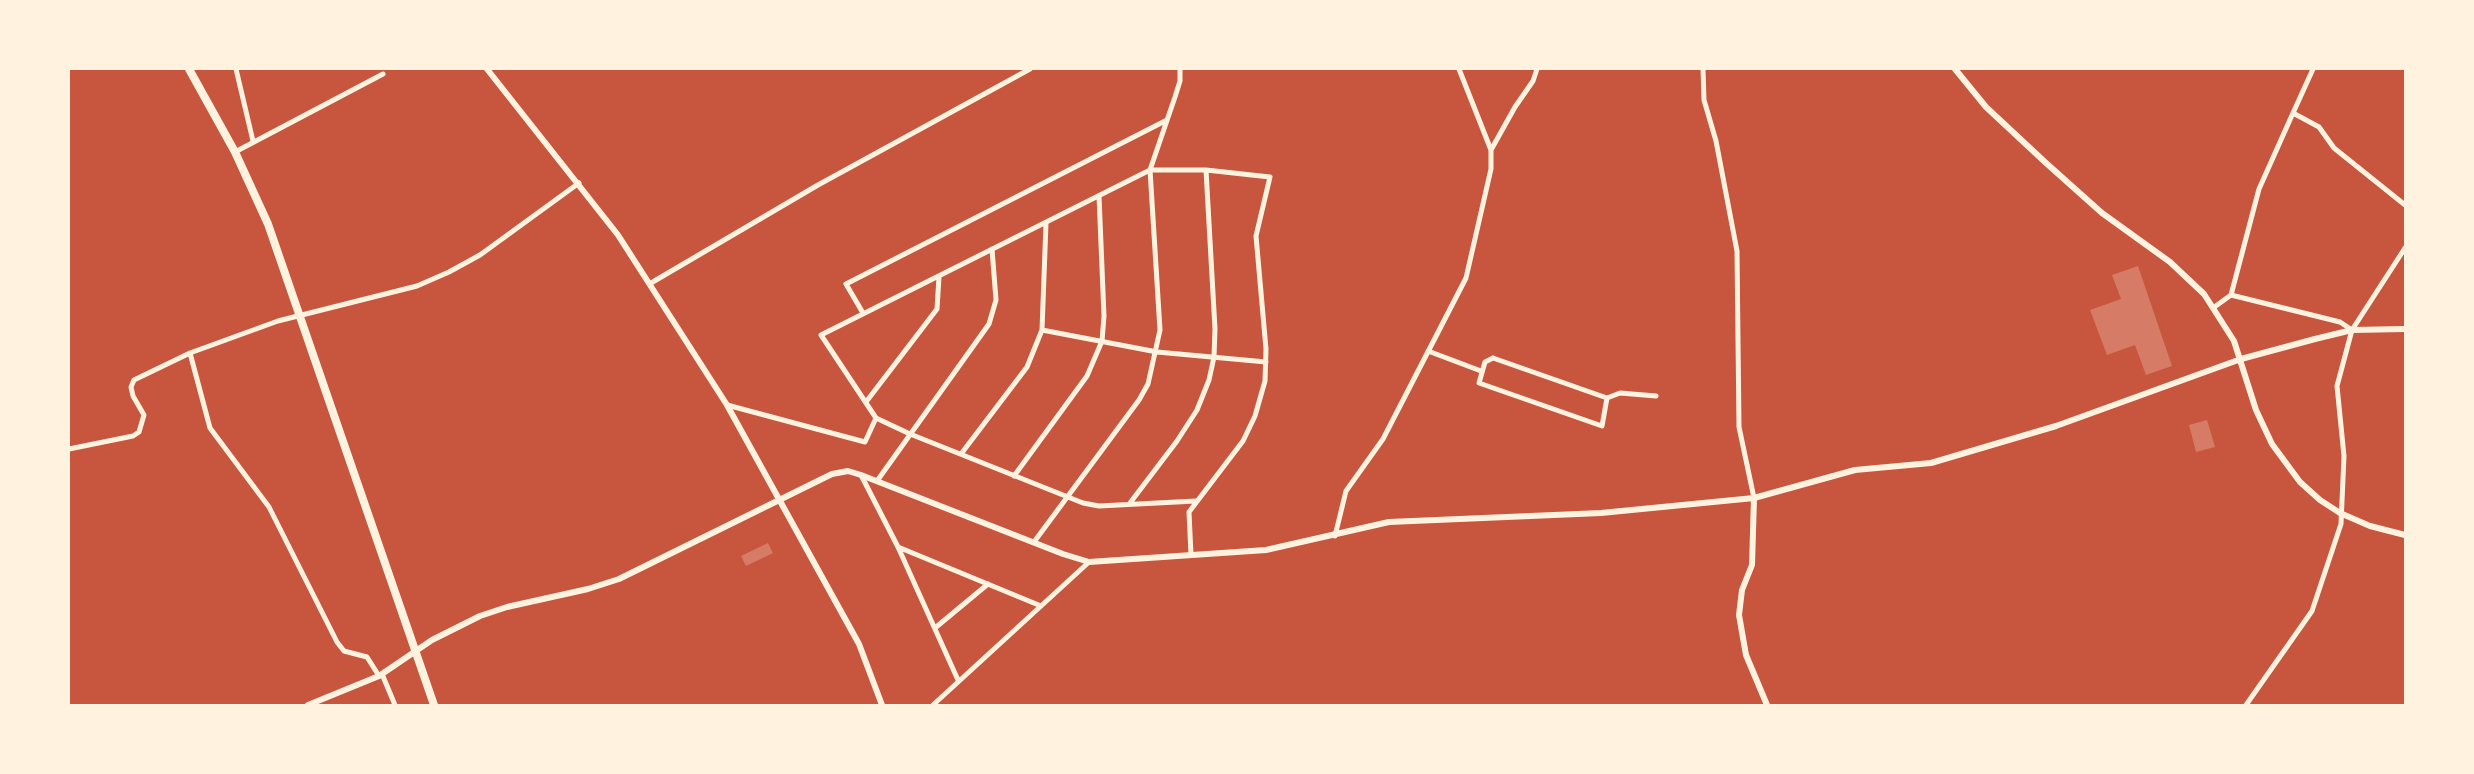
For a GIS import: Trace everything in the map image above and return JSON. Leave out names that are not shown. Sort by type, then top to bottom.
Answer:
[{"type":"main road","points":[[189,69],[235,152],[268,224],[434,705]]},
{"type":"street","points":[[236,69],[253,141]]},
{"type":"street","points":[[487,69],[579,183],[618,235],[651,283],[727,405],[781,499],[859,644],[882,705]]},
{"type":"street","points":[[651,283],[818,185],[1030,69]]},
{"type":"street","points":[[1034,542],[1139,400],[1148,384],[1157,352],[1160,330],[1150,170],[1180,81],[1180,69]]},
{"type":"street","points":[[1335,536],[1346,491],[1383,439],[1466,278],[1491,169],[1491,150],[1459,69]]},
{"type":"street","points":[[1491,150],[1515,108],[1533,82],[1537,69]]},
{"type":"street","points":[[1703,69],[1704,100],[1716,141],[1737,251],[1739,427],[1754,498],[1752,565],[1742,590],[1738,615],[1746,655],[1767,705]]},
{"type":"street","points":[[1955,69],[1986,107],[2046,163],[2102,213],[2183,273],[2213,308],[2229,333],[2241,359],[2256,410],[2281,459],[2310,492],[2340,513],[2370,526],[2405,535]]},
{"type":"street","points":[[2213,308],[2231,296],[2259,189],[2313,69]]},
{"type":"street","points":[[235,152],[383,74]]},
{"type":"street","points":[[2293,112],[2319,127],[2334,148],[2405,204]]},
{"type":"street","points":[[862,313],[846,284],[1167,120]]},
{"type":"street","points":[[1191,555],[1189,512],[1243,441],[1255,416],[1265,381],[1266,362],[1256,236],[1270,177],[1206,170],[1150,170],[939,277],[929,279],[821,334],[876,418],[910,434],[1066,498],[1100,506],[1196,501]]},
{"type":"street","points":[[1130,503],[1177,441],[1196,410],[1209,380],[1214,358],[1215,330],[1206,170]]},
{"type":"street","points":[[69,449],[133,436],[139,432],[144,415],[133,396],[131,386],[134,380],[190,353],[300,315],[416,286],[449,272],[480,255],[579,183]]},
{"type":"street","points":[[1014,476],[1088,376],[1102,341],[1104,316],[1098,196]]},
{"type":"street","points":[[961,454],[1027,367],[1042,330],[1046,223]]},
{"type":"street","points":[[2246,705],[2312,611],[2341,524],[2344,456],[2337,386],[2352,330],[2405,248]]},
{"type":"street","points":[[877,481],[989,324],[996,300],[992,249]]},
{"type":"street","points":[[866,402],[937,309],[939,277]]},
{"type":"street","points":[[2231,296],[2340,322],[2352,330]]},
{"type":"street","points":[[308,705],[380,675],[415,652],[480,616],[507,607],[588,590],[619,579],[832,474],[848,471],[1063,554],[1089,562],[1266,550],[1335,536],[1389,522],[1600,513],[1754,498],[1855,470],[1931,463],[2056,426],[2241,359],[2352,330],[2405,329]]},
{"type":"street","points":[[1042,330],[1157,352],[1266,362]]},
{"type":"street","points":[[1428,351],[1481,371]]},
{"type":"street","points":[[190,353],[210,428],[269,507],[337,642],[344,651],[366,656],[380,675],[395,705]]},
{"type":"street","points":[[1607,398],[1602,426],[1479,383],[1485,362],[1493,358],[1607,398],[1620,393],[1656,396]]},
{"type":"street","points":[[727,405],[865,442],[876,418]]},
{"type":"street","points":[[861,475],[898,547],[958,680]]},
{"type":"street","points":[[898,547],[1041,606]]},
{"type":"street","points":[[933,705],[958,680],[1089,562]]},
{"type":"street","points":[[935,628],[988,584]]},
{"type":"building","points":[[2138,266],[2172,366],[2146,375],[2135,345],[2107,355],[2090,310],[2121,299],[2112,275]]},
{"type":"building","points":[[2207,420],[2215,447],[2196,452],[2189,425]]},
{"type":"building","points":[[768,543],[773,553],[746,566],[741,556]]}]
